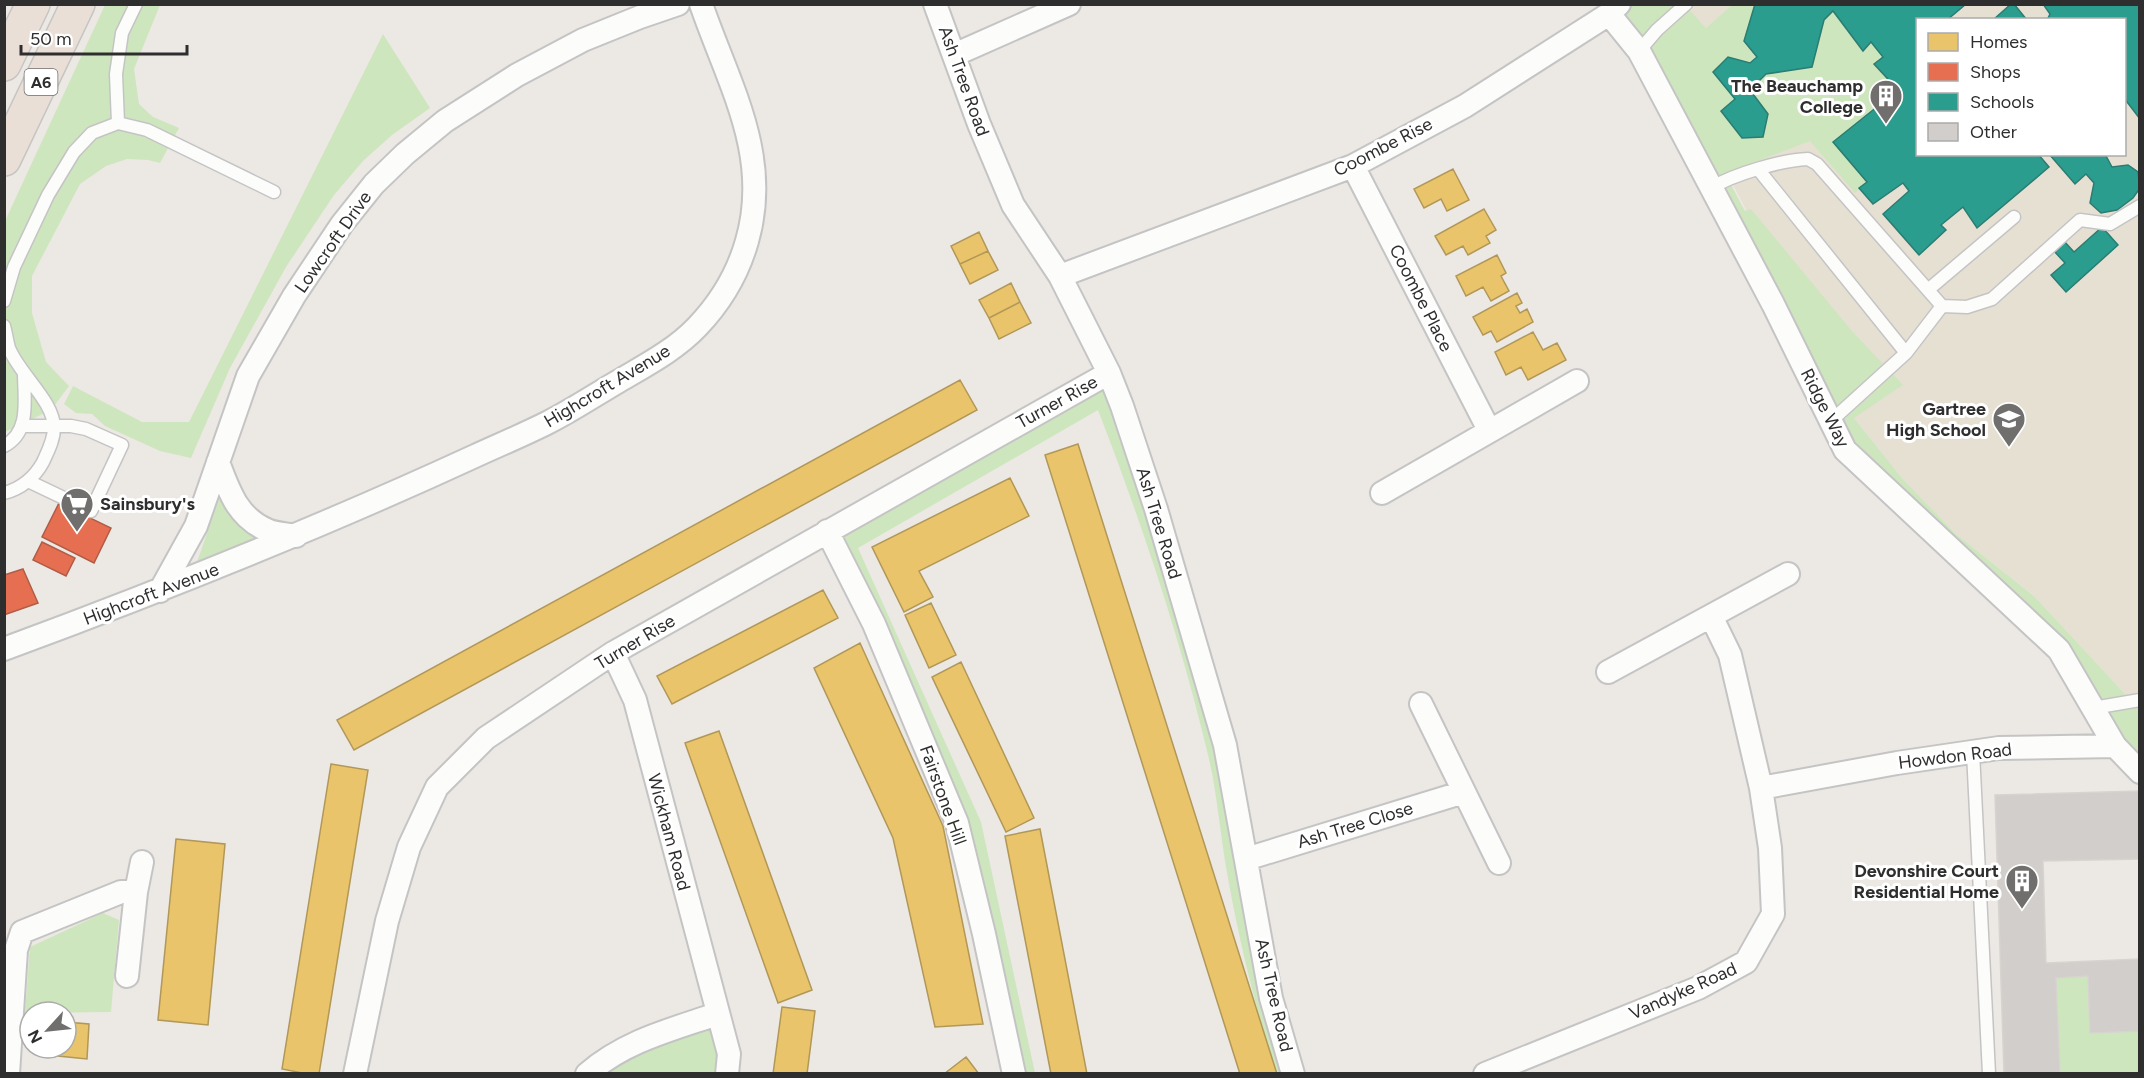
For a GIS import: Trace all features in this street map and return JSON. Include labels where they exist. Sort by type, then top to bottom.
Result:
[{"type":"highway","name":"A6","points":[[4,64],[33,4]]},
{"type":"highway","name":"A6","points":[[4,159],[78,4]]},
{"type":"street","name":"Lowcroft Drive","points":[[160,591],[196,526],[248,376],[294,296],[342,224],[374,184],[405,154],[445,121],[517,75],[583,40],[678,4]]},
{"type":"street","name":"Highcroft Avenue","points":[[4,649],[160,591],[296,536],[548,423],[667,352],[697,328],[718,301],[737,268],[747,240],[754,206],[755,176],[751,144],[744,117],[701,4]]},
{"type":"street","name":"Ash Tree Road","points":[[935,4],[979,124],[1013,205],[1060,276],[1109,373],[1122,406],[1156,509],[1225,745],[1271,998],[1293,1074]]},
{"type":"street","points":[[954,55],[1069,4]]},
{"type":"street","name":"Ridge Way","points":[[1614,9],[1639,51],[1773,304],[1845,450],[2059,650],[2115,746]]},
{"type":"street","name":"Coombe Rise","points":[[1060,276],[1353,166],[1465,106],[1614,9]]},
{"type":"street","name":"Coombe Place","points":[[1353,166],[1489,430]]},
{"type":"street","name":"Turner Rise","points":[[355,1074],[387,921],[409,847],[437,787],[486,738],[613,653],[1109,373]]},
{"type":"street","points":[[1382,493],[1577,381]]},
{"type":"street","points":[[218,462],[232,500],[250,520],[268,531],[296,536]]},
{"type":"street","name":"Fairstone Hill","points":[[827,531],[874,624],[957,823],[1014,1074]]},
{"type":"street","points":[[1608,672],[1788,574]]},
{"type":"street","name":"Vandyke Road","points":[[1485,1074],[1698,988],[1746,962],[1773,914],[1770,848],[1761,788],[1730,655],[1711,616]]},
{"type":"street","name":"Wickham Road","points":[[613,653],[635,700],[729,1054],[727,1074]]},
{"type":"street","points":[[1421,704],[1499,863]]},
{"type":"street","points":[[2115,746],[2139,772]]},
{"type":"street","name":"Howdon Road","points":[[1761,788],[1897,763],[1998,748],[2115,746]]},
{"type":"street","name":"Ash Tree Close","points":[[1246,859],[1464,792]]},
{"type":"street","points":[[127,976],[136,892],[142,862]]},
{"type":"street","points":[[8,1074],[16,950],[13,926],[121,892],[136,892]]},
{"type":"street","points":[[587,1074],[602,1061],[635,1042],[717,1014]]},
{"type":"lane","points":[[118,123],[116,74],[122,33],[136,4]]},
{"type":"lane","points":[[1639,51],[1657,30],[1686,4]]},
{"type":"lane","points":[[4,300],[14,267],[48,195],[74,152],[92,133],[118,123],[147,130],[274,192]]},
{"type":"lane","points":[[1711,188],[1724,180],[1758,169],[1808,159],[1817,164],[1942,306]]},
{"type":"lane","points":[[1758,169],[1906,352]]},
{"type":"lane","points":[[1942,306],[1967,307],[1992,299],[2080,220],[2110,224],[2139,206]]},
{"type":"lane","points":[[1929,289],[2014,217]]},
{"type":"lane","points":[[1830,421],[1906,352],[1942,306]]},
{"type":"lane","points":[[4,326],[10,349],[49,408],[54,425],[49,451],[39,469],[28,482],[12,491],[4,492]]},
{"type":"lane","points":[[4,446],[12,442],[23,426],[24,373]]},
{"type":"lane","points":[[23,426],[54,425],[86,429],[122,445],[91,511],[28,482]]},
{"type":"lane","points":[[2093,708],[2139,700]]},
{"type":"lane","points":[[1973,752],[1989,1074]]},
{"type":"shaded area","points":[[1660,4],[2139,5],[2139,709],[2032,594],[1956,534],[1902,478],[1854,418],[1646,17]]},
{"type":"green space","points":[[105,5],[160,5],[134,69],[139,104],[153,117],[179,128],[160,163],[127,159],[106,166],[80,184],[32,276],[32,313],[46,362],[69,386],[51,410],[5,432],[5,221]]},
{"type":"green space","points":[[1619,5],[1685,5],[1706,28],[1732,5],[1755,5],[1744,41],[1757,57],[1750,63],[1728,57],[1735,99],[1721,111],[1742,138],[1763,137],[1768,114],[1750,90],[1766,74],[1812,67],[1824,20],[1833,11],[1863,50],[1871,42],[1883,57],[1874,64],[1898,90],[1833,142],[1867,182],[1855,193],[1810,141],[1731,171],[1715,185],[1728,179],[1745,211],[1751,209],[1852,331],[1903,385],[1854,418],[1902,478],[1956,534],[2034,596],[2139,709],[2139,772],[2059,650],[1845,450],[1639,51]]},
{"type":"green space","points":[[383,34],[430,108],[392,135],[363,161],[334,195],[286,267],[230,368],[191,458],[160,451],[105,426],[92,414],[76,413],[64,404],[73,386],[142,422],[189,422]]},
{"type":"green space","points":[[1109,373],[1225,745],[1293,1073],[1276,1073],[1268,1048],[1236,919],[1212,772],[1198,715],[1160,583],[1098,410],[858,548],[981,822],[1035,1073],[1014,1073],[957,823],[827,531]]},
{"type":"green space","points":[[219,499],[239,522],[263,539],[200,566],[197,562]]},
{"type":"green space","points":[[103,913],[119,920],[111,1012],[78,1012],[78,1000],[26,1000],[30,947]]},
{"type":"green space","points":[[2088,976],[2090,1033],[2139,1031],[2139,1073],[2060,1073],[2056,978]]},
{"type":"green space","points":[[717,1014],[727,1073],[587,1074]]},
{"type":"building: Homes","points":[[1453,169],[1469,200],[1447,211],[1441,199],[1424,208],[1414,189]]},
{"type":"building: Homes","points":[[1484,209],[1496,230],[1486,236],[1490,243],[1468,255],[1463,246],[1446,255],[1435,236]]},
{"type":"building: Homes","points":[[979,232],[988,251],[960,264],[951,246]]},
{"type":"building: Homes","points":[[988,251],[998,270],[970,284],[960,264]]},
{"type":"building: Homes","points":[[1497,255],[1506,273],[1501,276],[1509,291],[1491,301],[1483,287],[1466,296],[1456,276]]},
{"type":"building: Homes","points":[[1011,283],[1020,302],[989,318],[979,300]]},
{"type":"building: Homes","points":[[1517,293],[1522,303],[1516,306],[1520,313],[1527,309],[1533,322],[1497,342],[1491,331],[1483,335],[1473,317]]},
{"type":"building: Homes","points":[[1020,302],[1031,323],[999,339],[989,318]]},
{"type":"building: Homes","points":[[1533,332],[1543,350],[1557,343],[1566,360],[1528,380],[1521,367],[1506,375],[1495,352]]},
{"type":"building: Homes","points":[[960,380],[977,410],[354,750],[337,720]]},
{"type":"building: Homes","points":[[1078,444],[1277,1074],[1240,1074],[1045,455]]},
{"type":"building: Homes","points":[[1010,478],[1029,516],[919,571],[933,597],[904,612],[872,547]]},
{"type":"building: Homes","points":[[823,590],[838,618],[672,704],[657,676]]},
{"type":"building: Homes","points":[[931,603],[956,655],[929,668],[905,615]]},
{"type":"building: Homes","points":[[860,643],[943,826],[983,1024],[935,1027],[893,838],[814,668]]},
{"type":"building: Homes","points":[[961,662],[1034,818],[1006,832],[932,677]]},
{"type":"building: Homes","points":[[719,731],[812,990],[778,1003],[685,743]]},
{"type":"building: Homes","points":[[331,764],[368,770],[319,1074],[307,1074],[282,1069]]},
{"type":"building: Homes","points":[[1040,829],[1087,1074],[1051,1074],[1005,836]]},
{"type":"building: Homes","points":[[176,839],[225,844],[208,1025],[158,1020]]},
{"type":"building: Homes","points":[[782,1007],[815,1011],[807,1074],[773,1074]]},
{"type":"building: Homes","points":[[78,1023],[89,1024],[87,1059],[78,1058]]},
{"type":"building: Homes","points":[[966,1057],[979,1074],[944,1074]]},
{"type":"building: Shops","name":"Sainsbury's","points":[[59,503],[111,528],[94,563],[42,537]]},
{"type":"building: Shops","points":[[42,542],[75,558],[66,576],[33,560]]},
{"type":"building: Shops","points":[[23,569],[38,603],[4,615],[4,575]]},
{"type":"building: Schools","name":"The Beauchamp College","points":[[1755,4],[1966,4],[1949,18],[1916,18],[1916,156],[2040,156],[2049,167],[1977,228],[1963,207],[1941,225],[1946,230],[1919,255],[1883,214],[1909,191],[1903,183],[1873,204],[1859,188],[1867,182],[1833,142],[1898,90],[1874,64],[1883,57],[1871,42],[1863,51],[1833,11],[1824,20],[1812,67],[1766,74],[1750,90],[1768,114],[1763,137],[1742,138],[1721,111],[1735,99],[1713,72],[1728,57],[1750,63],[1757,57],[1744,41]]},
{"type":"building: Schools","points":[[2014,4],[2025,18],[1995,18]]},
{"type":"building: Schools","points":[[2043,4],[2140,4],[2140,119],[2126,101],[2126,18],[2048,18],[2050,14]]},
{"type":"building: Schools","points":[[2051,156],[2106,156],[2112,167],[2128,165],[2138,172],[2140,188],[2133,198],[2117,210],[2101,213],[2090,203],[2094,183],[2086,174],[2075,184]]},
{"type":"building: Schools","points":[[2102,227],[2118,245],[2066,292],[2051,275],[2065,263],[2054,251],[2064,241],[2074,252]]},
{"type":"building: Other","name":"Devonshire Court Residential Home","points":[[2140,791],[2140,859],[2043,861],[2046,963],[2140,959],[2140,1031],[2090,1033],[2088,976],[2056,978],[2060,1074],[2004,1074],[1995,795]]},
{"type":"place","name":"The Beauchamp College","points":[[1886,125]]},
{"type":"place","name":"Gartree High School","points":[[2009,448]]},
{"type":"place","name":"Sainsbury's","points":[[77,533]]},
{"type":"place","name":"Devonshire Court Residential Home","points":[[2022,910]]}]
